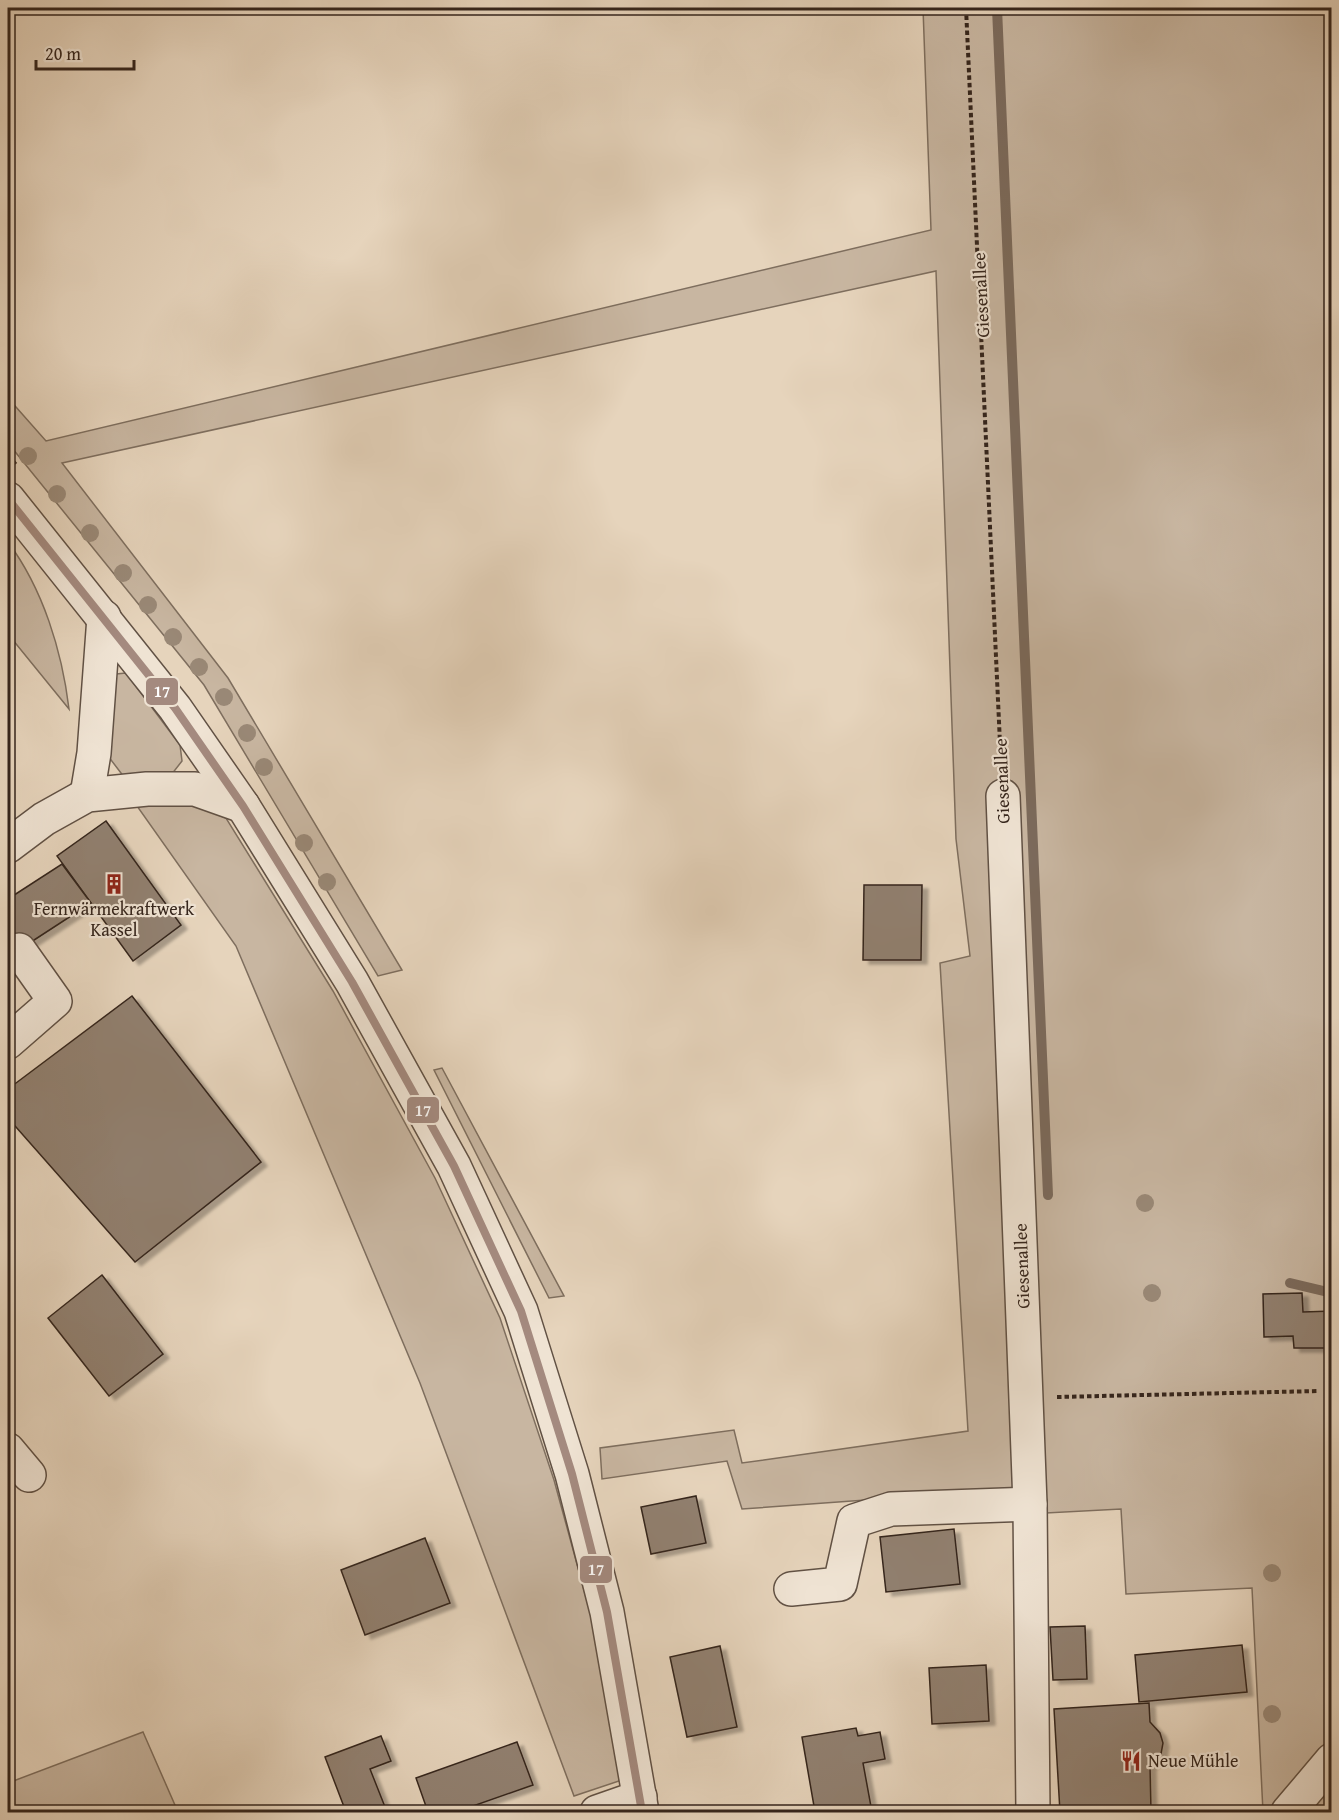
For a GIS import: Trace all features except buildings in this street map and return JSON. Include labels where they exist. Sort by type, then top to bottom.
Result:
[{"type":"street","points":[[8,499],[175,708],[243,806],[352,982],[408,1079],[454,1166],[521,1311],[572,1474],[607,1611],[641,1805],[597,1812]]},
{"type":"street","points":[[87,795],[94,753],[104,617]]},
{"type":"street","points":[[8,846],[44,819],[87,795],[147,789],[195,789],[243,806]]},
{"type":"street","name":"Giesenallee","points":[[1003,796],[1030,1504],[1034,1812]]},
{"type":"street","points":[[8,1042],[54,1001],[19,950]]},
{"type":"street","points":[[8,1450],[29,1475]]},
{"type":"street","points":[[791,1588],[840,1584],[854,1521],[891,1509],[1030,1504]]},
{"type":"street","points":[[1287,1812],[1332,1760]]},
{"type":"path","name":"Giesenallee","points":[[966,8],[1003,796]]},
{"type":"path","points":[[1329,8],[1332,27]]},
{"type":"path","points":[[1026,1394],[1059,1397],[1318,1391]]},
{"type":"shaded area","points":[[923,8],[1331,8],[1331,1812],[1263,1812],[1252,1588],[1126,1594],[1121,1509],[1046,1513],[1046,1487],[742,1509],[727,1461],[602,1479],[600,1448],[734,1430],[742,1463],[968,1431],[940,963],[970,956],[956,839],[936,271],[62,463],[228,678],[402,970],[378,976],[204,685],[8,443],[8,398],[46,441],[931,230]]},
{"type":"shaded area","points":[[8,542],[31,580],[49,621],[66,687],[69,709],[8,634]]},
{"type":"shaded area","points":[[126,673],[180,745],[182,761],[168,779],[124,777],[105,752],[116,674]]},
{"type":"shaded area","points":[[195,805],[226,818],[333,991],[435,1178],[500,1318],[554,1480],[592,1619],[619,1769],[619,1781],[574,1796],[420,1383],[236,946],[137,806]]},
{"type":"shaded area","points":[[442,1068],[564,1296],[549,1298],[434,1070]]},
{"type":"shaded area","points":[[143,1732],[178,1812],[8,1812],[8,1783]]},
{"type":"waterway","points":[[997,8],[1048,1195]]},
{"type":"waterway","points":[[1290,1283],[1332,1293]]},
{"type":"transit line","name":"17","points":[[8,499],[175,708],[243,806],[352,982],[454,1166],[521,1311],[572,1474],[607,1612],[642,1812]]},
{"type":"place","name":"Fernwärmekraftwerk Kassel","points":[[114,884]]},
{"type":"place","name":"Neue Mühle","points":[[1131,1761]]}]
